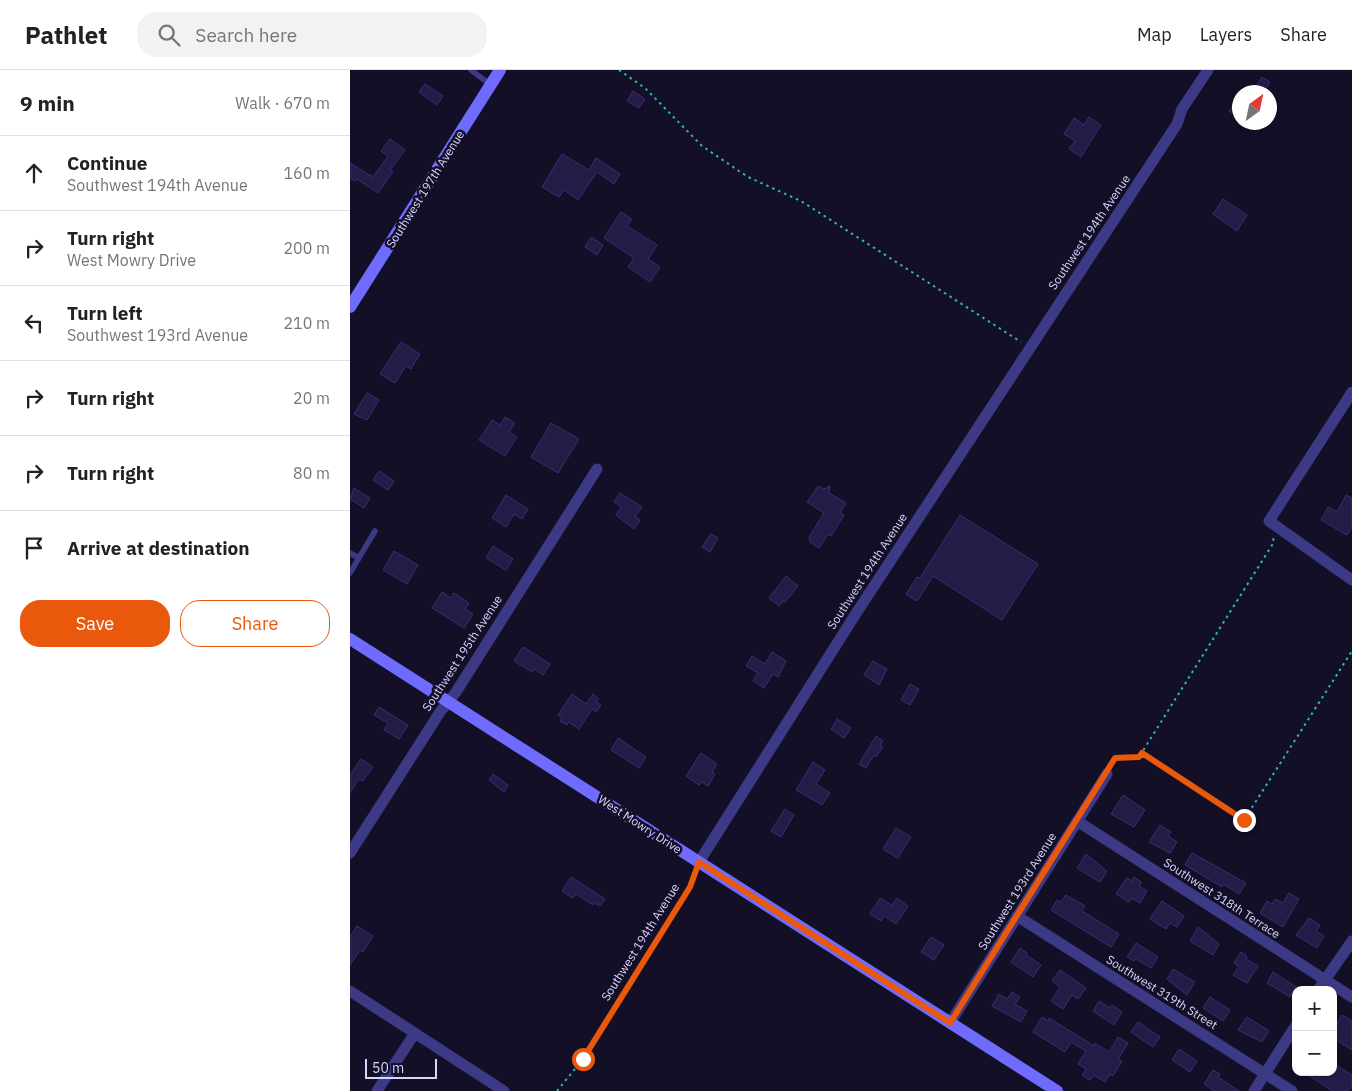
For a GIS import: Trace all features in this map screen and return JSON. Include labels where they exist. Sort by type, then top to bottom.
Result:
[{"type":"street","name":"Southwest 197th Avenue","points":[[350,307],[354,292],[500,70]]},
{"type":"street","name":"Southwest 194th Avenue","points":[[699,862],[855,615],[1177,124],[1182,109],[1208,70]]},
{"type":"street","points":[[1352,392],[1268,522],[1352,580]]},
{"type":"street","name":"Southwest 195th Avenue","points":[[350,853],[597,469]]},
{"type":"street","name":"West Mowry Drive","points":[[350,639],[1057,1091]]},
{"type":"street","name":"Southwest 193rd Avenue","points":[[950,1023],[1107,774]]},
{"type":"street","name":"Southwest 318th Terrace","points":[[1076,821],[1322,985],[1352,997]]},
{"type":"street","name":"Southwest 319th Street","points":[[1017,916],[1292,1091]]},
{"type":"street","points":[[1322,985],[1352,941]]},
{"type":"street","points":[[350,991],[504,1091]]},
{"type":"street","points":[[1254,1091],[1292,1031]]},
{"type":"street","points":[[378,1091],[415,1033]]},
{"type":"lane","points":[[471,70],[491,85]]},
{"type":"lane","points":[[350,573],[375,531]]},
{"type":"lane","points":[[350,553],[359,558]]},
{"type":"path","points":[[619,70],[646,88],[702,146],[748,177],[801,201],[1029,347]]},
{"type":"path","points":[[1107,774],[1115,758],[1139,757],[1142,753],[1274,542],[1268,522]]},
{"type":"path","points":[[1142,753],[1244,820],[1352,651]]},
{"type":"path","name":"Southwest 194th Avenue","points":[[557,1091],[583,1059],[685,895],[699,862]]},
{"type":"building","points":[[1262,77],[1270,82],[1268,85],[1257,85]]},
{"type":"building","points":[[425,84],[443,96],[437,105],[419,92]]},
{"type":"building","points":[[633,91],[645,99],[639,108],[627,101]]},
{"type":"building","points":[[1089,117],[1101,125],[1081,157],[1069,149],[1075,141],[1064,134],[1074,118],[1084,125]]},
{"type":"building","points":[[390,139],[405,150],[390,170],[393,171],[378,193],[357,179],[355,181],[350,178],[350,163],[373,177],[388,156],[381,151]]},
{"type":"building","points":[[562,154],[589,170],[596,158],[620,174],[614,184],[597,172],[578,200],[564,190],[559,197],[542,187]]},
{"type":"building","points":[[1223,199],[1247,215],[1237,231],[1213,214]]},
{"type":"building","points":[[621,212],[632,219],[627,226],[657,245],[648,259],[660,267],[650,282],[628,267],[634,258],[604,238]]},
{"type":"building","points":[[591,237],[603,245],[597,255],[585,247]]},
{"type":"building","points":[[401,342],[420,354],[411,369],[406,366],[395,383],[380,374]]},
{"type":"building","points":[[367,393],[379,400],[367,420],[354,414]]},
{"type":"building","points":[[505,417],[515,423],[509,432],[517,437],[505,456],[479,440],[492,420],[500,425]]},
{"type":"building","points":[[551,423],[579,439],[558,473],[531,457]]},
{"type":"building","points":[[379,471],[394,481],[388,490],[373,480]]},
{"type":"building","points":[[818,486],[824,489],[830,486],[829,493],[846,503],[840,513],[844,515],[831,536],[828,534],[819,548],[810,542],[809,537],[824,513],[807,502]]},
{"type":"building","points":[[354,488],[370,498],[364,508],[350,499]]},
{"type":"building","points":[[620,493],[642,507],[635,517],[640,520],[634,529],[616,515],[621,507],[614,502]]},
{"type":"building","points":[[506,495],[528,509],[522,519],[514,514],[506,527],[492,518]]},
{"type":"building","points":[[1346,495],[1352,498],[1352,527],[1347,535],[1321,520],[1328,507],[1337,512]]},
{"type":"building","points":[[960,515],[1038,564],[1002,620],[933,576],[917,601],[906,594],[917,577],[920,578]]},
{"type":"building","points":[[711,534],[718,538],[710,552],[702,547]]},
{"type":"building","points":[[493,546],[513,559],[506,570],[486,558]]},
{"type":"building","points":[[394,551],[418,565],[407,584],[383,570]]},
{"type":"building","points":[[786,576],[798,586],[785,602],[783,601],[779,606],[769,598]]},
{"type":"building","points":[[442,592],[451,598],[454,593],[469,603],[465,609],[473,614],[464,628],[432,608]]},
{"type":"building","points":[[523,647],[550,664],[543,675],[534,669],[532,672],[514,661]]},
{"type":"building","points":[[772,652],[786,661],[778,677],[773,674],[764,688],[753,681],[758,673],[746,666],[752,656],[765,664]]},
{"type":"building","points":[[873,661],[887,669],[879,685],[864,675]]},
{"type":"building","points":[[910,684],[919,689],[910,705],[901,700]]},
{"type":"building","points":[[572,694],[586,704],[593,694],[599,699],[596,702],[601,705],[596,712],[592,709],[579,729],[569,722],[567,725],[560,721],[562,718],[558,715]]},
{"type":"building","points":[[379,707],[408,725],[399,739],[384,730],[388,723],[374,715]]},
{"type":"building","points":[[837,719],[851,728],[844,738],[831,729]]},
{"type":"building","points":[[876,736],[883,741],[880,746],[883,747],[876,757],[874,755],[866,768],[859,764]]},
{"type":"building","points":[[618,738],[646,757],[639,768],[611,750]]},
{"type":"building","points":[[701,753],[717,764],[712,772],[715,774],[708,786],[702,782],[699,785],[686,776]]},
{"type":"building","points":[[361,759],[373,767],[363,781],[359,779],[350,793],[350,775]]},
{"type":"building","points":[[813,762],[825,770],[816,784],[830,793],[822,805],[796,790]]},
{"type":"building","points":[[493,774],[508,785],[504,792],[489,780]]},
{"type":"building","points":[[1123,795],[1145,810],[1134,827],[1111,814]]},
{"type":"building","points":[[785,809],[794,815],[781,837],[771,831]]},
{"type":"building","points":[[1160,825],[1171,832],[1168,836],[1177,842],[1170,853],[1149,842]]},
{"type":"building","points":[[896,828],[911,837],[898,858],[883,849]]},
{"type":"building","points":[[1192,853],[1246,883],[1239,894],[1223,884],[1222,887],[1185,865]]},
{"type":"building","points":[[1086,854],[1107,871],[1100,882],[1077,868]]},
{"type":"building","points":[[571,877],[605,899],[600,906],[594,903],[593,905],[576,894],[573,898],[562,891]]},
{"type":"building","points":[[1134,877],[1141,882],[1139,886],[1147,891],[1140,903],[1132,898],[1129,902],[1116,894],[1127,878],[1132,881]]},
{"type":"building","points":[[1289,893],[1299,899],[1283,927],[1260,913],[1267,901],[1272,904],[1275,899],[1283,903]]},
{"type":"building","points":[[1066,895],[1085,906],[1082,911],[1119,934],[1111,947],[1051,910],[1057,900],[1061,902]]},
{"type":"building","points":[[880,898],[892,905],[897,898],[908,906],[896,924],[884,916],[881,921],[870,914]]},
{"type":"building","points":[[1162,901],[1184,916],[1177,927],[1170,923],[1166,929],[1150,919]]},
{"type":"building","points":[[1309,918],[1320,925],[1316,931],[1324,936],[1317,948],[1296,935]]},
{"type":"building","points":[[357,926],[373,936],[363,952],[360,950],[350,965],[350,937]]},
{"type":"building","points":[[1198,927],[1219,944],[1213,955],[1190,941]]},
{"type":"building","points":[[931,937],[944,945],[934,960],[921,952]]},
{"type":"building","points":[[1136,943],[1158,957],[1151,968],[1136,959],[1134,961],[1127,957]]},
{"type":"building","points":[[1020,948],[1027,953],[1026,955],[1041,965],[1033,977],[1011,962]]},
{"type":"building","points":[[1241,952],[1247,956],[1246,959],[1258,966],[1247,983],[1233,975],[1239,966],[1234,963]]},
{"type":"building","points":[[1173,969],[1195,982],[1187,995],[1167,979]]},
{"type":"building","points":[[1060,970],[1086,988],[1078,999],[1072,995],[1063,1009],[1051,1001],[1060,987],[1052,981]]},
{"type":"building","points":[[1273,972],[1294,986],[1292,986],[1290,997],[1267,983]]},
{"type":"building","points":[[1012,992],[1020,997],[1015,1004],[1027,1011],[1021,1022],[992,1006],[999,994],[1007,999]]},
{"type":"building","points":[[1210,997],[1230,1010],[1223,1021],[1203,1008]]},
{"type":"building","points":[[1099,1001],[1110,1008],[1112,1005],[1122,1012],[1114,1025],[1093,1011]]},
{"type":"building","points":[[1342,1015],[1352,1021],[1352,1050],[1337,1041],[1337,1023]]},
{"type":"building","points":[[1042,1017],[1048,1021],[1049,1018],[1094,1046],[1095,1043],[1109,1052],[1118,1037],[1128,1043],[1118,1059],[1122,1061],[1113,1076],[1110,1074],[1105,1082],[1094,1075],[1090,1080],[1082,1075],[1086,1069],[1078,1064],[1086,1051],[1071,1042],[1065,1052],[1033,1032]]},
{"type":"building","points":[[1247,1017],[1269,1031],[1262,1042],[1238,1030]]},
{"type":"building","points":[[1138,1022],[1160,1037],[1153,1047],[1131,1032]]},
{"type":"building","points":[[1179,1049],[1197,1061],[1190,1072],[1172,1060]]},
{"type":"building","points":[[1337,1066],[1352,1075],[1352,1086],[1348,1091],[1332,1091],[1310,1076],[1337,1076]]},
{"type":"building","points":[[1213,1070],[1220,1074],[1218,1077],[1239,1091],[1214,1091],[1204,1084]]},
{"type":"route","points":[[583,1059],[690,887],[699,862],[950,1023],[1107,774],[1115,758],[1139,757],[1142,753],[1244,820]]}]
